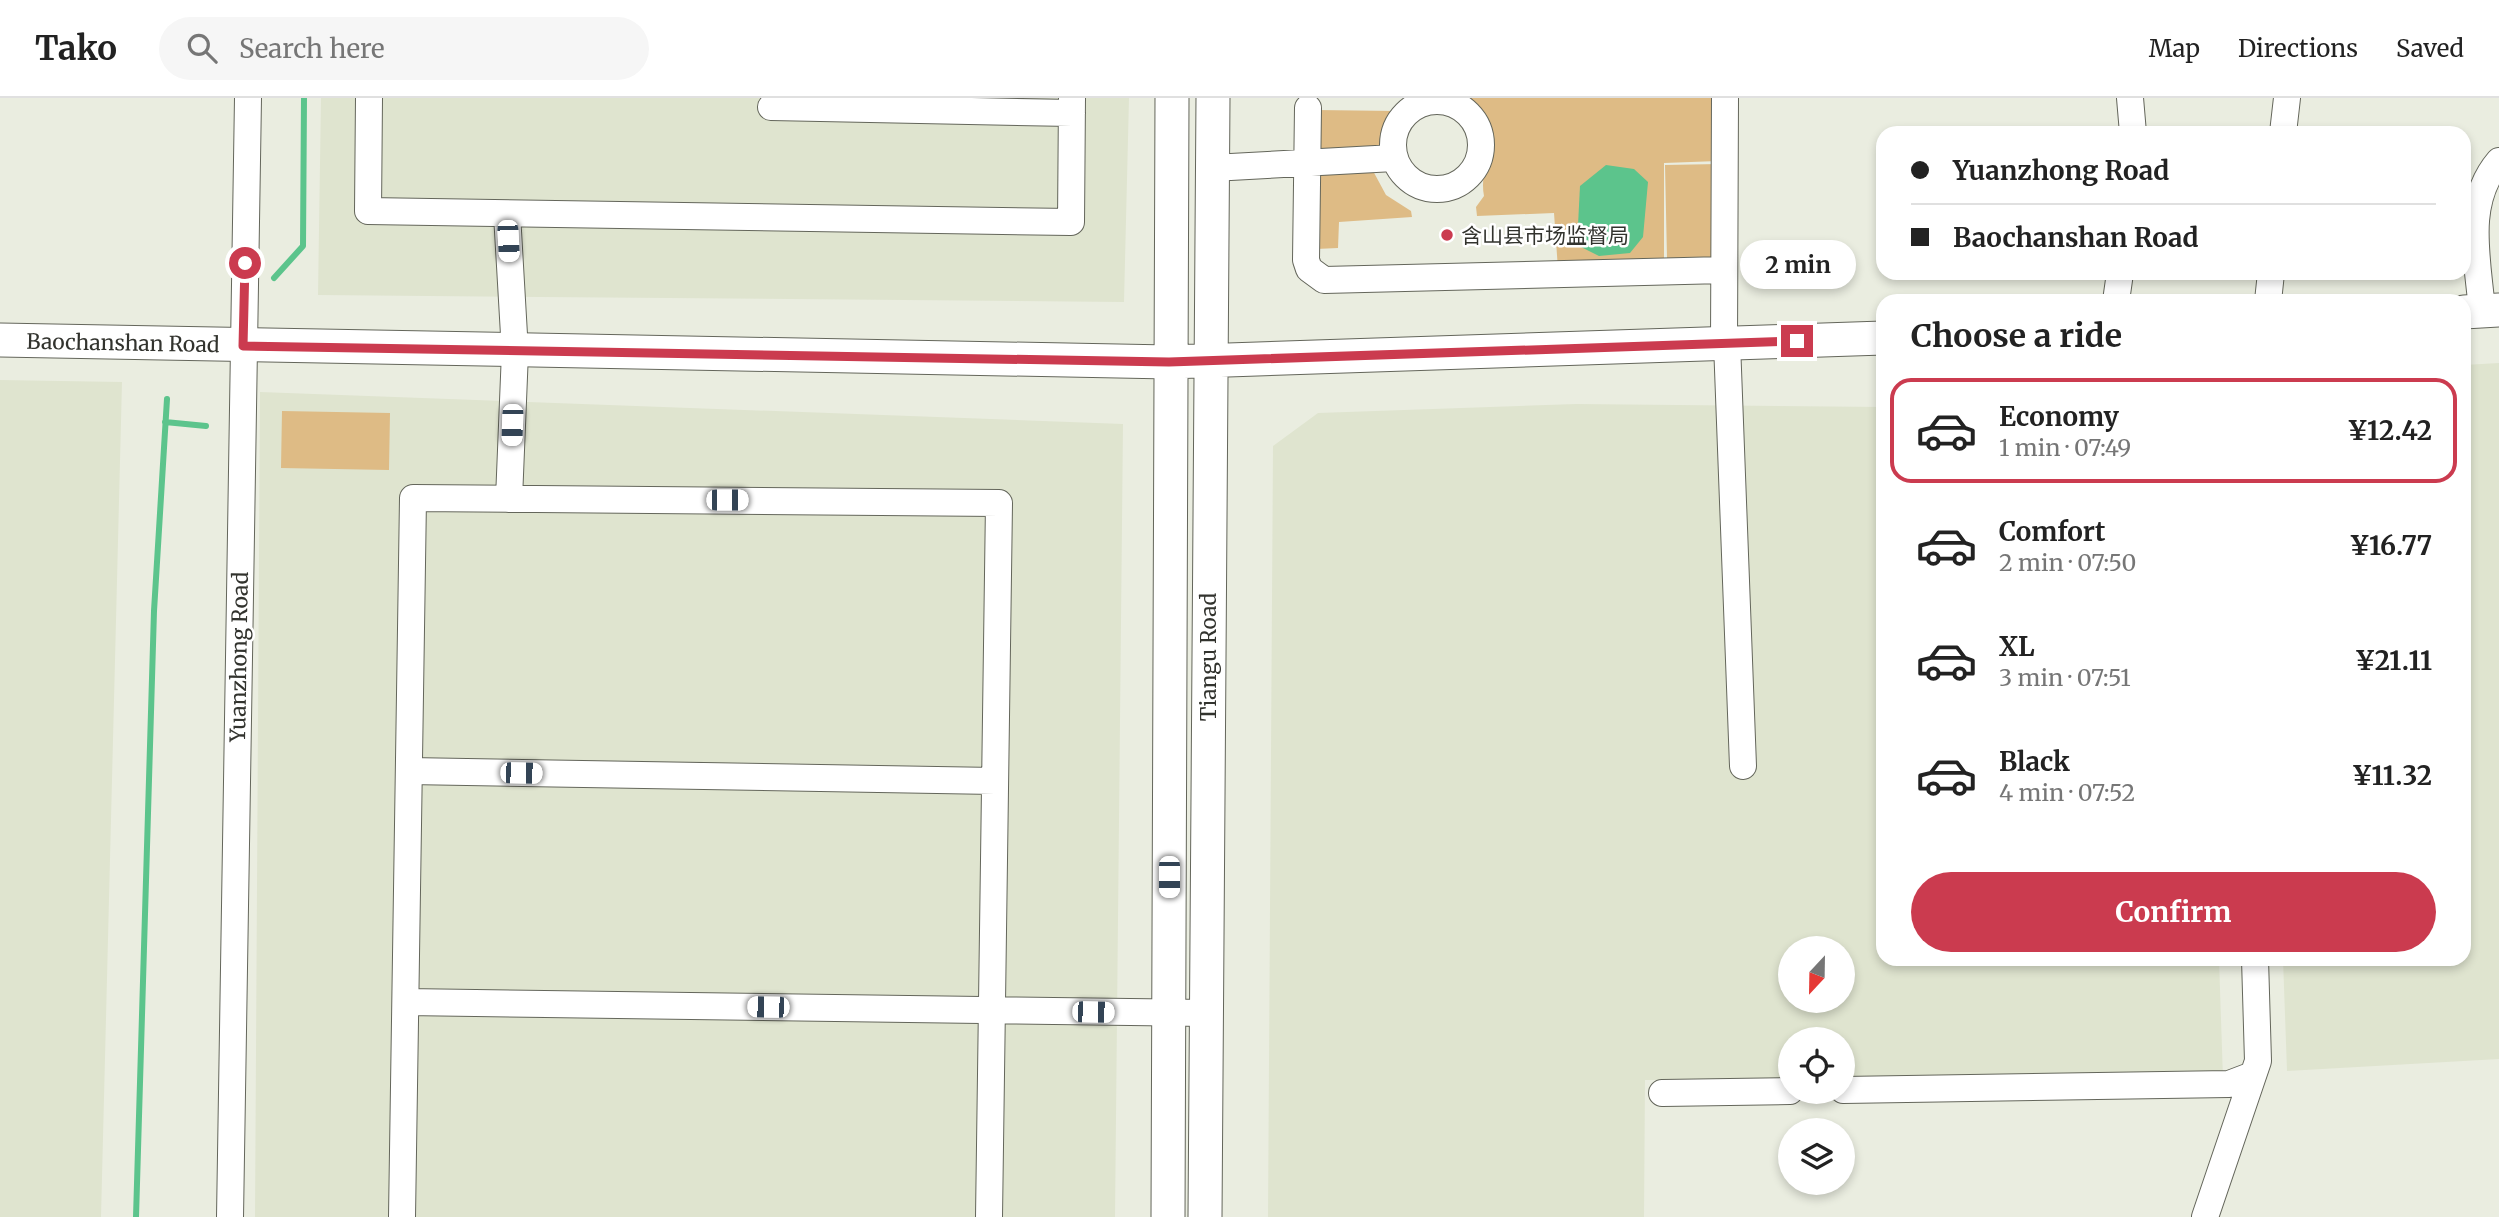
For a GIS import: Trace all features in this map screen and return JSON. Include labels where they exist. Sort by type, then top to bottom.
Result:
[{"type":"main road","name":"Tiangu Road","points":[[1168,1217],[1172,98]]},
{"type":"main road","name":"Tiangu Road","points":[[1205,1217],[1209,362],[1213,98]]},
{"type":"main road","name":"Baochanshan Road","points":[[0,340],[515,352],[1209,362],[1876,338]]},
{"type":"street","name":"Yuanzhong Road","points":[[230,1217],[248,98]]},
{"type":"street","points":[[369,98],[368,211],[1071,222],[1072,106],[771,107]]},
{"type":"street","points":[[1725,98],[1724,270],[1743,766]]},
{"type":"street","points":[[2130,98],[2132,126]]},
{"type":"street","points":[[2284,126],[2287,98]]},
{"type":"street","points":[[1429,100],[1443,102],[1468,114],[1480,140],[1475,167],[1454,185],[1426,188],[1407,176],[1394,158],[1393,144],[1399,123],[1415,107],[1429,100]]},
{"type":"street","points":[[1308,108],[1306,260],[1309,270],[1324,280],[1724,270]]},
{"type":"street","points":[[1212,168],[1394,158]]},
{"type":"street","points":[[2482,311],[2475,213],[2479,193],[2489,172],[2499,161]]},
{"type":"street","points":[[507,214],[515,352],[509,499]]},
{"type":"street","points":[[402,1217],[413,498],[999,503],[989,1217]]},
{"type":"street","points":[[409,771],[995,781]]},
{"type":"street","points":[[2205,1217],[2250,1089],[2250,1076],[2258,1061],[2255,966]]},
{"type":"street","points":[[405,1002],[1206,1013]]},
{"type":"street","points":[[1855,1090],[2229,1084],[2250,1076]]},
{"type":"street","points":[[1662,1094],[1778,1091]]},
{"type":"shaded area","points":[[321,98],[1129,98],[1124,302],[318,295]]},
{"type":"shaded area","points":[[1465,98],[1720,98],[1718,161],[1664,163],[1664,262],[1558,269],[1554,213],[1477,216],[1476,207],[1484,196],[1489,134],[1479,110]]},
{"type":"shaded area","points":[[1316,110],[1396,111],[1385,137],[1384,148],[1317,154]]},
{"type":"shaded area","points":[[1719,164],[1720,258],[1667,258],[1665,165]]},
{"type":"shaded area","points":[[1606,165],[1634,169],[1648,182],[1643,237],[1630,253],[1599,256],[1577,245],[1580,186]]},
{"type":"shaded area","points":[[1372,169],[1386,195],[1411,211],[1412,217],[1339,222],[1338,248],[1316,249],[1316,171]]},
{"type":"shaded area","points":[[2499,363],[2499,1059],[2287,1071],[2283,966],[2471,966],[2471,365]]},
{"type":"shaded area","points":[[0,380],[122,382],[101,1217],[0,1217]]},
{"type":"shaded area","points":[[260,392],[1123,424],[1115,1217],[255,1217]]},
{"type":"shaded area","points":[[1576,404],[1876,407],[1876,966],[2219,966],[2223,1079],[1855,1079],[1855,1027],[1778,1027],[1778,1079],[1645,1080],[1644,1217],[1268,1217],[1273,446],[1318,413]]},
{"type":"shaded area","points":[[282,411],[390,413],[389,470],[281,468]]},
{"type":"waterway","points":[[274,278],[303,246],[304,98]]},
{"type":"waterway","points":[[136,1217],[154,611],[167,399]]},
{"type":"waterway","points":[[165,422],[206,426]]},
{"type":"place","name":"含山县市场监督局","points":[[1447,235]]},
{"type":"route","points":[[245,263],[243,346],[1169,362],[1797,341]]}]
